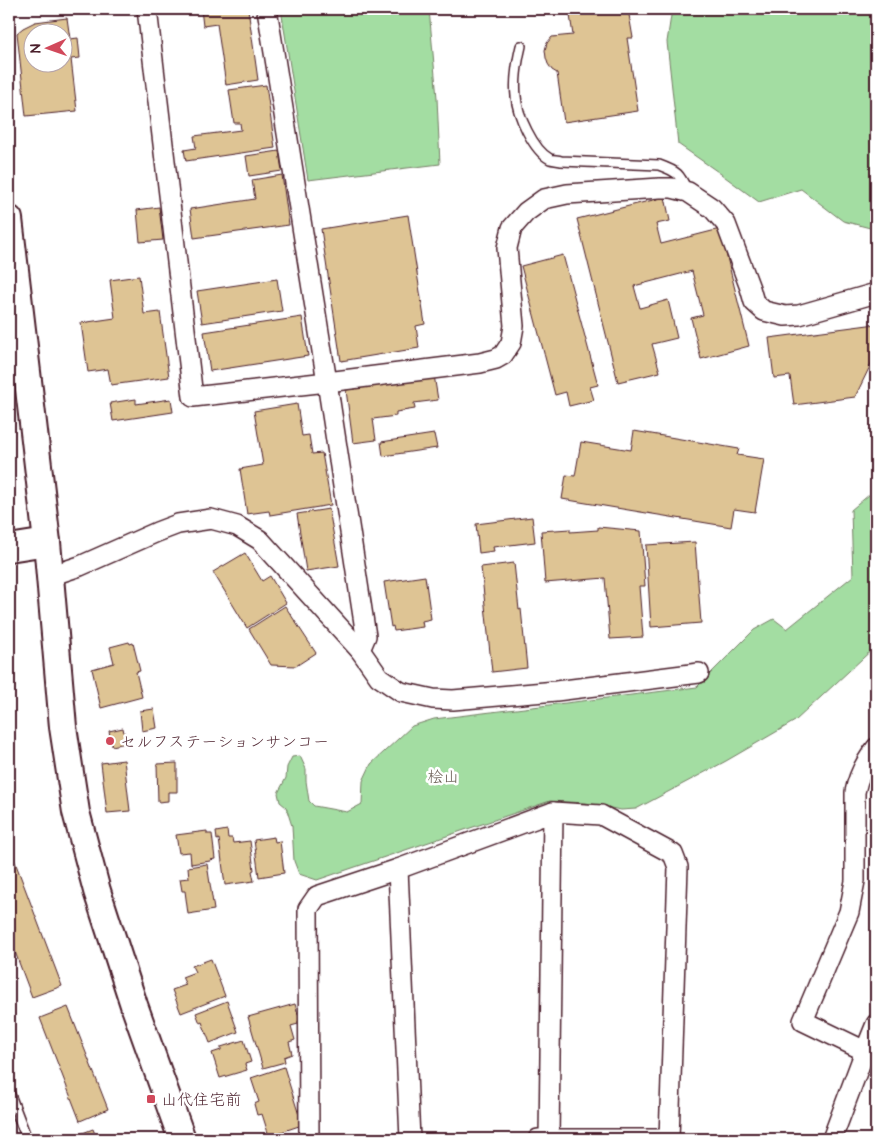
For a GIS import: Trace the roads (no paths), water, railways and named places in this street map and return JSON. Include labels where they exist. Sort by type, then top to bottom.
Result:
[{"type":"street","points":[[147,9],[193,397],[496,360],[504,355],[511,343],[514,326],[507,248],[512,228],[526,212],[544,199],[567,194],[660,188],[672,188],[688,192],[712,208],[726,224],[754,302],[764,311],[785,316],[799,315],[876,293]]},
{"type":"street","points":[[267,9],[366,636],[360,650]]},
{"type":"street","points":[[9,219],[47,542],[63,728],[76,812],[97,891],[134,1005],[182,1139]]},
{"type":"street","points":[[50,576],[80,566],[178,524],[211,519],[237,526],[260,540],[360,650],[379,677],[401,692],[433,699],[453,700],[556,691],[699,673]]},
{"type":"street","points":[[9,548],[47,542]]},
{"type":"street","points":[[865,1051],[803,1021],[849,912],[856,881],[856,783],[876,748]]},
{"type":"street","points":[[549,1139],[554,812]]},
{"type":"street","points":[[309,1139],[308,909],[317,896],[398,869],[554,812],[601,815],[673,854],[678,867],[669,1139],[536,1139]]},
{"type":"street","points":[[398,869],[410,1139]]},
{"type":"street","points":[[832,1139],[876,1024]]},
{"type":"lane","points":[[521,46],[515,81],[516,99],[520,114],[528,131],[543,154],[552,160],[561,161],[659,165],[672,170],[681,177],[688,192]]},
{"type":"lane","points":[[9,1092],[26,1139]]},
{"type":"place","name":"セルフステーションサンコー","points":[[110,741]]},
{"type":"place","name":"山代住宅前","points":[[151,1099]]},
{"type":"park label","name":"桧山","points":[[443,776]]}]
